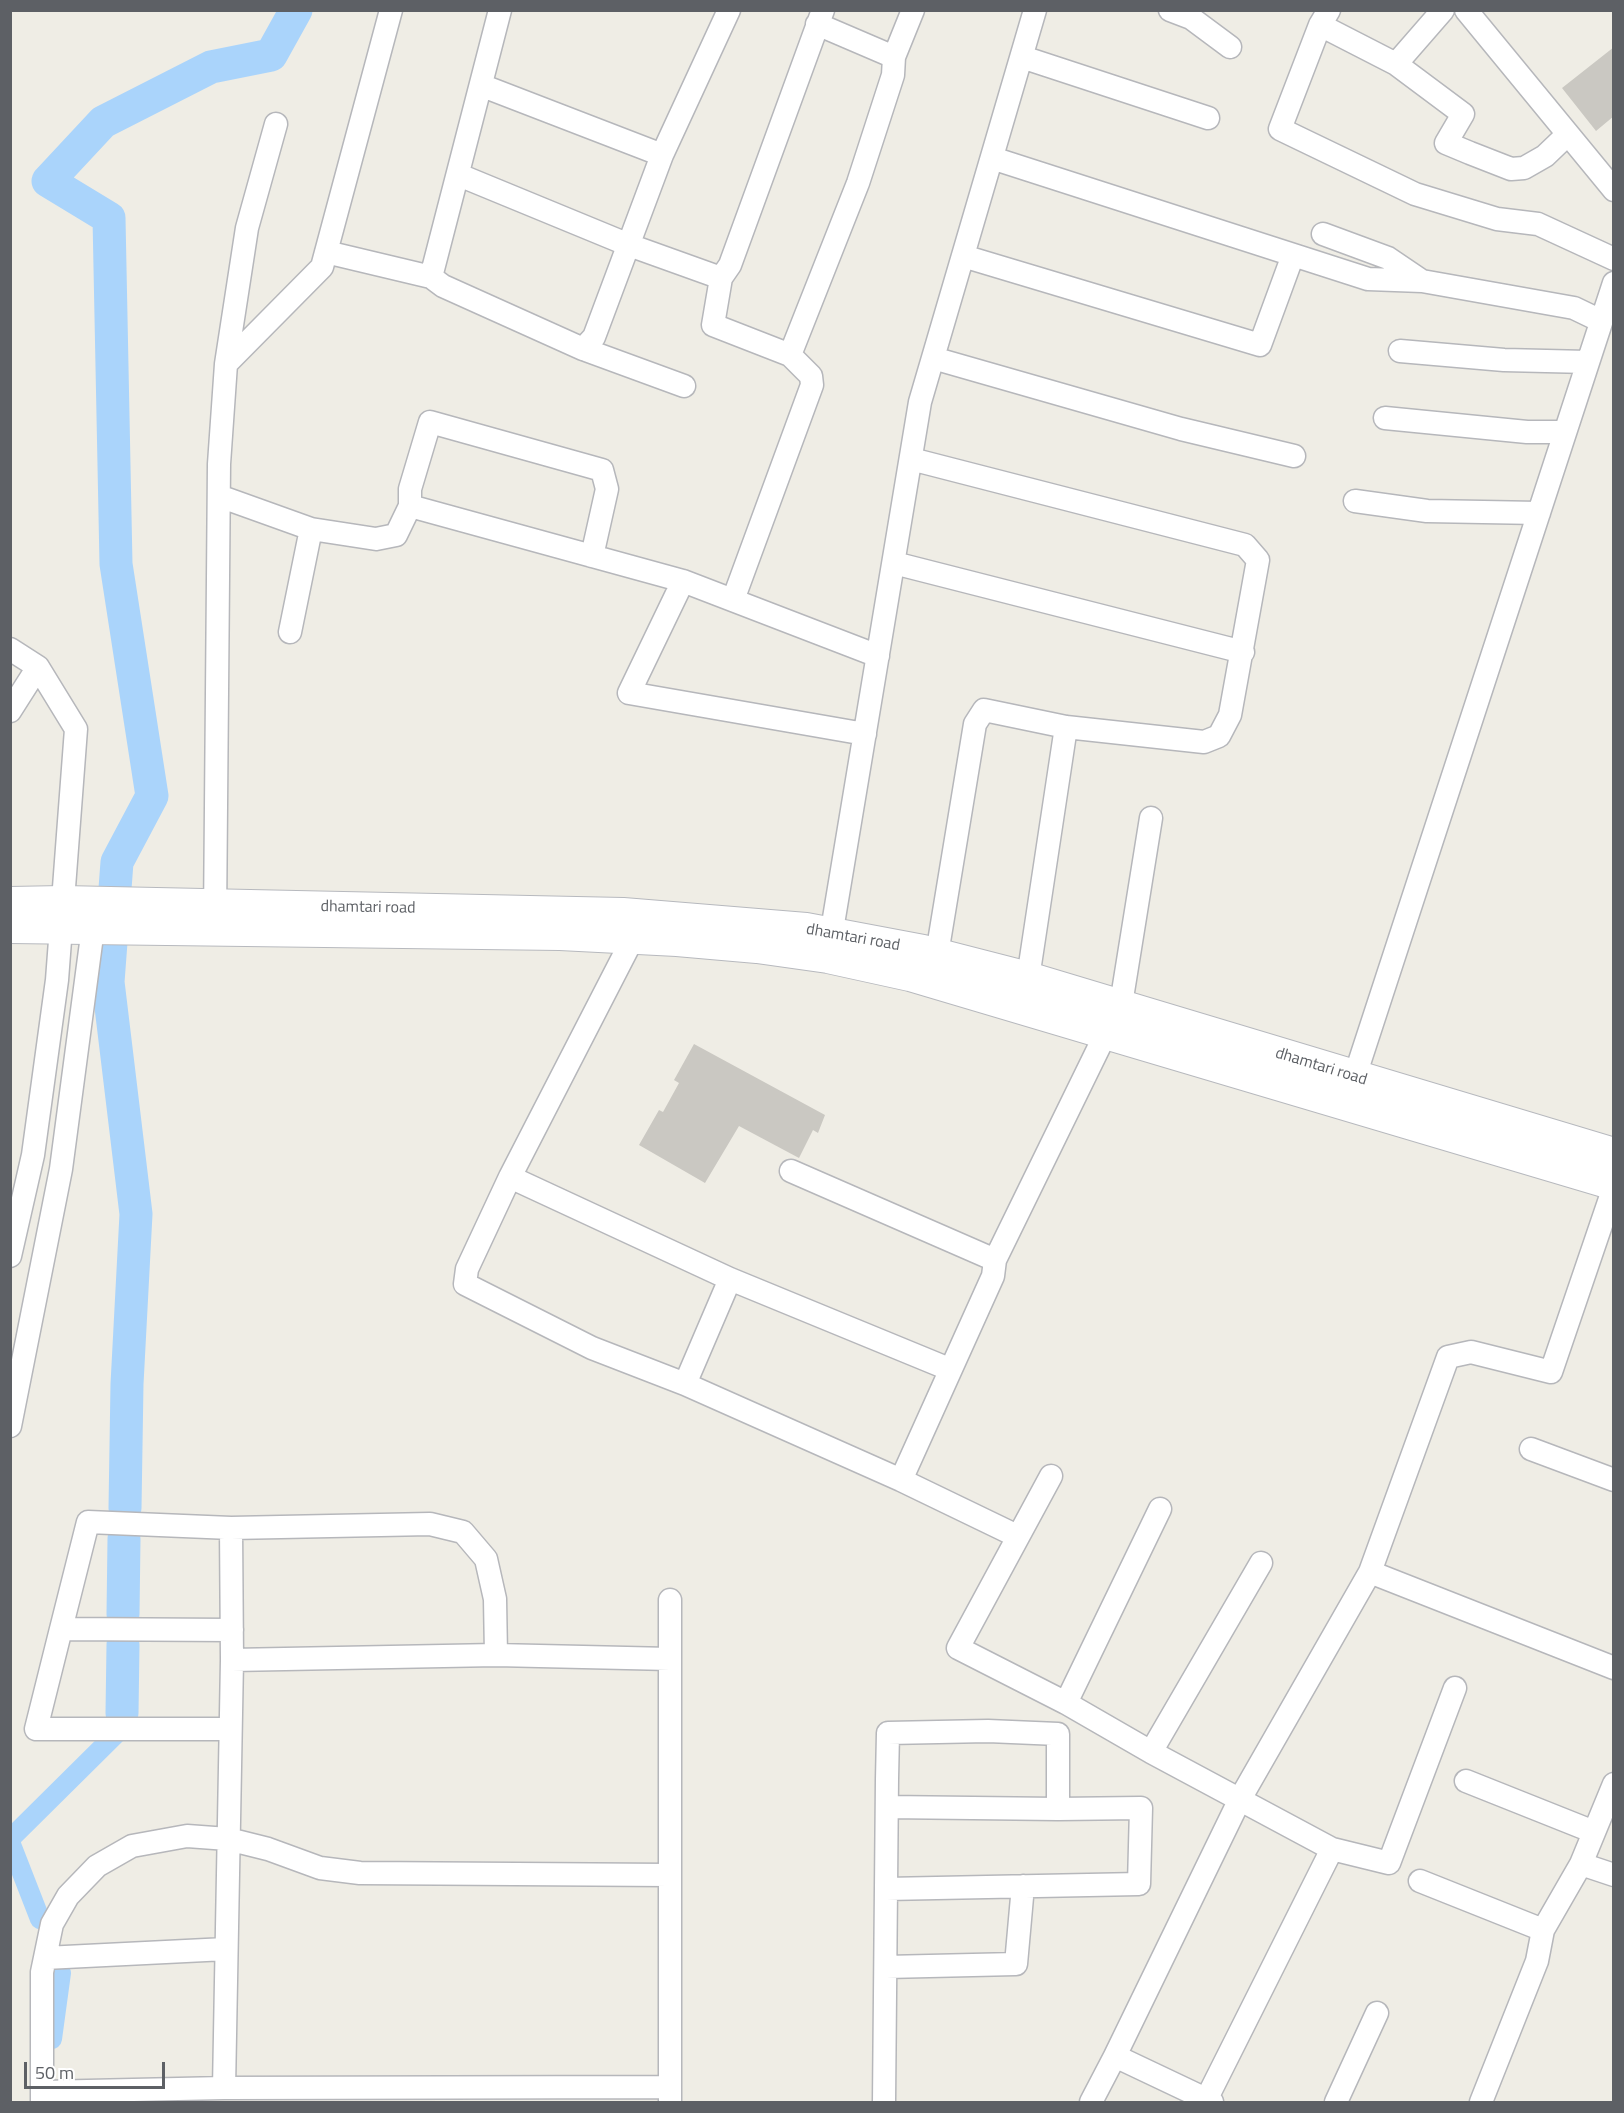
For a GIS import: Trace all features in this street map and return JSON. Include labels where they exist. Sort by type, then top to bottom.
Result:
[{"type":"main road","points":[[10,903],[62,916]]},
{"type":"main road","name":"dhamtari road","points":[[215,918],[623,914],[806,929],[830,946],[937,954],[1028,978],[1112,1019]]},
{"type":"main road","points":[[10,927],[62,916],[143,916],[560,934],[757,947],[830,946],[910,975],[1112,1019],[1350,1091],[1614,1186]]},
{"type":"main road","name":"dhamtari road","points":[[1350,1091],[1614,1154]]},
{"type":"street","points":[[226,364],[322,267],[391,10]]},
{"type":"street","points":[[431,277],[483,86],[500,10]]},
{"type":"street","points":[[583,349],[594,337],[662,155],[729,10]]},
{"type":"street","points":[[790,355],[858,183],[893,75],[894,57],[913,10]]},
{"type":"street","points":[[830,946],[920,402],[1035,10]]},
{"type":"street","points":[[1170,10],[1191,18],[1230,48]]},
{"type":"street","points":[[1396,64],[1443,10]]},
{"type":"street","points":[[1466,10],[1614,190]]},
{"type":"street","points":[[733,600],[812,385],[811,376],[790,355],[713,325],[721,278],[730,266],[820,17],[894,57]]},
{"type":"street","points":[[1568,134],[1545,156],[1524,168],[1511,169],[1446,143],[1463,114],[1396,64],[1324,18],[1280,129],[1414,194],[1497,219],[1538,224],[1614,259]]},
{"type":"street","points":[[1022,57],[1208,118]]},
{"type":"street","points":[[483,86],[662,155]]},
{"type":"street","points":[[215,918],[219,496],[226,364],[247,228],[276,124]]},
{"type":"street","points":[[992,158],[1368,279],[1422,280],[1607,315]]},
{"type":"street","points":[[459,175],[629,245],[721,278]]},
{"type":"street","points":[[1323,234],[1388,258],[1422,280]]},
{"type":"street","points":[[326,252],[431,277],[443,286],[583,349],[684,386]]},
{"type":"street","points":[[963,256],[1260,345],[1293,255]]},
{"type":"street","points":[[1350,1091],[1588,362],[1607,315],[1614,283]]},
{"type":"street","points":[[1400,351],[1504,360],[1588,362]]},
{"type":"street","points":[[933,358],[1181,429],[1294,456]]},
{"type":"street","points":[[1385,418],[1527,432],[1565,432]]},
{"type":"street","points":[[219,496],[311,529],[376,539],[396,536],[410,506],[410,489],[430,422],[602,470],[607,489],[592,556]]},
{"type":"street","points":[[911,459],[1245,545],[1258,560],[1230,716],[1219,736],[1204,742],[1066,727],[984,710],[975,724],[937,954]]},
{"type":"street","points":[[1355,501],[1426,511],[1539,513]]},
{"type":"street","points":[[410,506],[683,581],[878,656]]},
{"type":"street","points":[[290,632],[311,529]]},
{"type":"street","points":[[894,563],[1243,652]]},
{"type":"street","points":[[683,581],[629,693],[865,734]]},
{"type":"street","points":[[10,650],[38,667],[76,729],[57,980],[33,1155],[10,1256]]},
{"type":"street","points":[[10,711],[38,667]]},
{"type":"street","points":[[1028,978],[1066,727]]},
{"type":"street","points":[[901,1480],[949,1369],[993,1276],[995,1260],[1122,998],[1151,818]]},
{"type":"street","points":[[10,1426],[61,1169],[96,916]]},
{"type":"street","points":[[633,938],[510,1177],[467,1269],[465,1284],[592,1348],[685,1384],[901,1480],[1017,1536]]},
{"type":"street","points":[[791,1171],[995,1260]]},
{"type":"street","points":[[510,1177],[730,1279],[949,1369]]},
{"type":"street","points":[[1091,2103],[1240,1799],[1370,1572],[1448,1357],[1471,1352],[1551,1372],[1614,1186]]},
{"type":"street","points":[[685,1384],[730,1279]]},
{"type":"street","points":[[1532,1449],[1614,1480]]},
{"type":"street","points":[[1051,1476],[958,1648],[1066,1703],[1151,1752],[1332,1849],[1389,1863],[1455,1688]]},
{"type":"street","points":[[1066,1703],[1160,1509]]},
{"type":"street","points":[[230,1729],[36,1729],[88,1522],[231,1528],[430,1524],[463,1532],[486,1559],[495,1599],[496,1655]]},
{"type":"street","points":[[224,2088],[232,1660],[231,1528]]},
{"type":"street","points":[[1151,1752],[1261,1563]]},
{"type":"street","points":[[1370,1572],[1614,1668]]},
{"type":"street","points":[[670,1600],[670,1659],[670,1875],[670,2095],[224,2088],[42,2097],[42,1972],[52,1924],[68,1896],[97,1866],[132,1846],[187,1836],[228,1839],[268,1849],[320,1868],[360,1873],[670,1875]]},
{"type":"street","points":[[61,1629],[232,1630]]},
{"type":"street","points":[[232,1660],[496,1655],[670,1659]]},
{"type":"street","points":[[884,2103],[888,1733],[988,1731],[1058,1734],[1058,1809]]},
{"type":"street","points":[[1466,1781],[1594,1832]]},
{"type":"street","points":[[1490,2100],[1537,1961],[1543,1930],[1581,1864],[1614,1784]]},
{"type":"street","points":[[886,1889],[1139,1884],[1141,1808],[887,1807]]},
{"type":"street","points":[[1115,2056],[1208,2102],[1332,1849]]},
{"type":"street","points":[[1581,1864],[1614,1875]]},
{"type":"street","points":[[1420,1881],[1543,1930]]},
{"type":"street","points":[[885,1967],[1016,1964],[1023,1886]]},
{"type":"street","points":[[45,1958],[226,1949]]},
{"type":"street","points":[[1336,2103],[1377,2013]]},
{"type":"building","points":[[1614,47],[1614,116],[1596,131],[1562,88]]},
{"type":"building","points":[[694,1044],[825,1115],[818,1133],[813,1130],[799,1158],[739,1126],[705,1183],[639,1145],[659,1110],[663,1112],[679,1083],[674,1080]]},
{"type":"waterway","points":[[125,1508],[127,1384],[136,1214],[108,982],[117,862],[152,796],[116,564],[109,218],[48,181],[103,122],[211,67],[271,55],[296,10]]},
{"type":"waterway","points":[[123,1614],[124,1539]]},
{"type":"waterway","points":[[122,1713],[123,1645]]},
{"type":"waterway","points":[[10,1839],[121,1729]]},
{"type":"waterway","points":[[10,1842],[40,1919]]},
{"type":"waterway","points":[[52,2039],[61,1973],[57,1964]]}]
